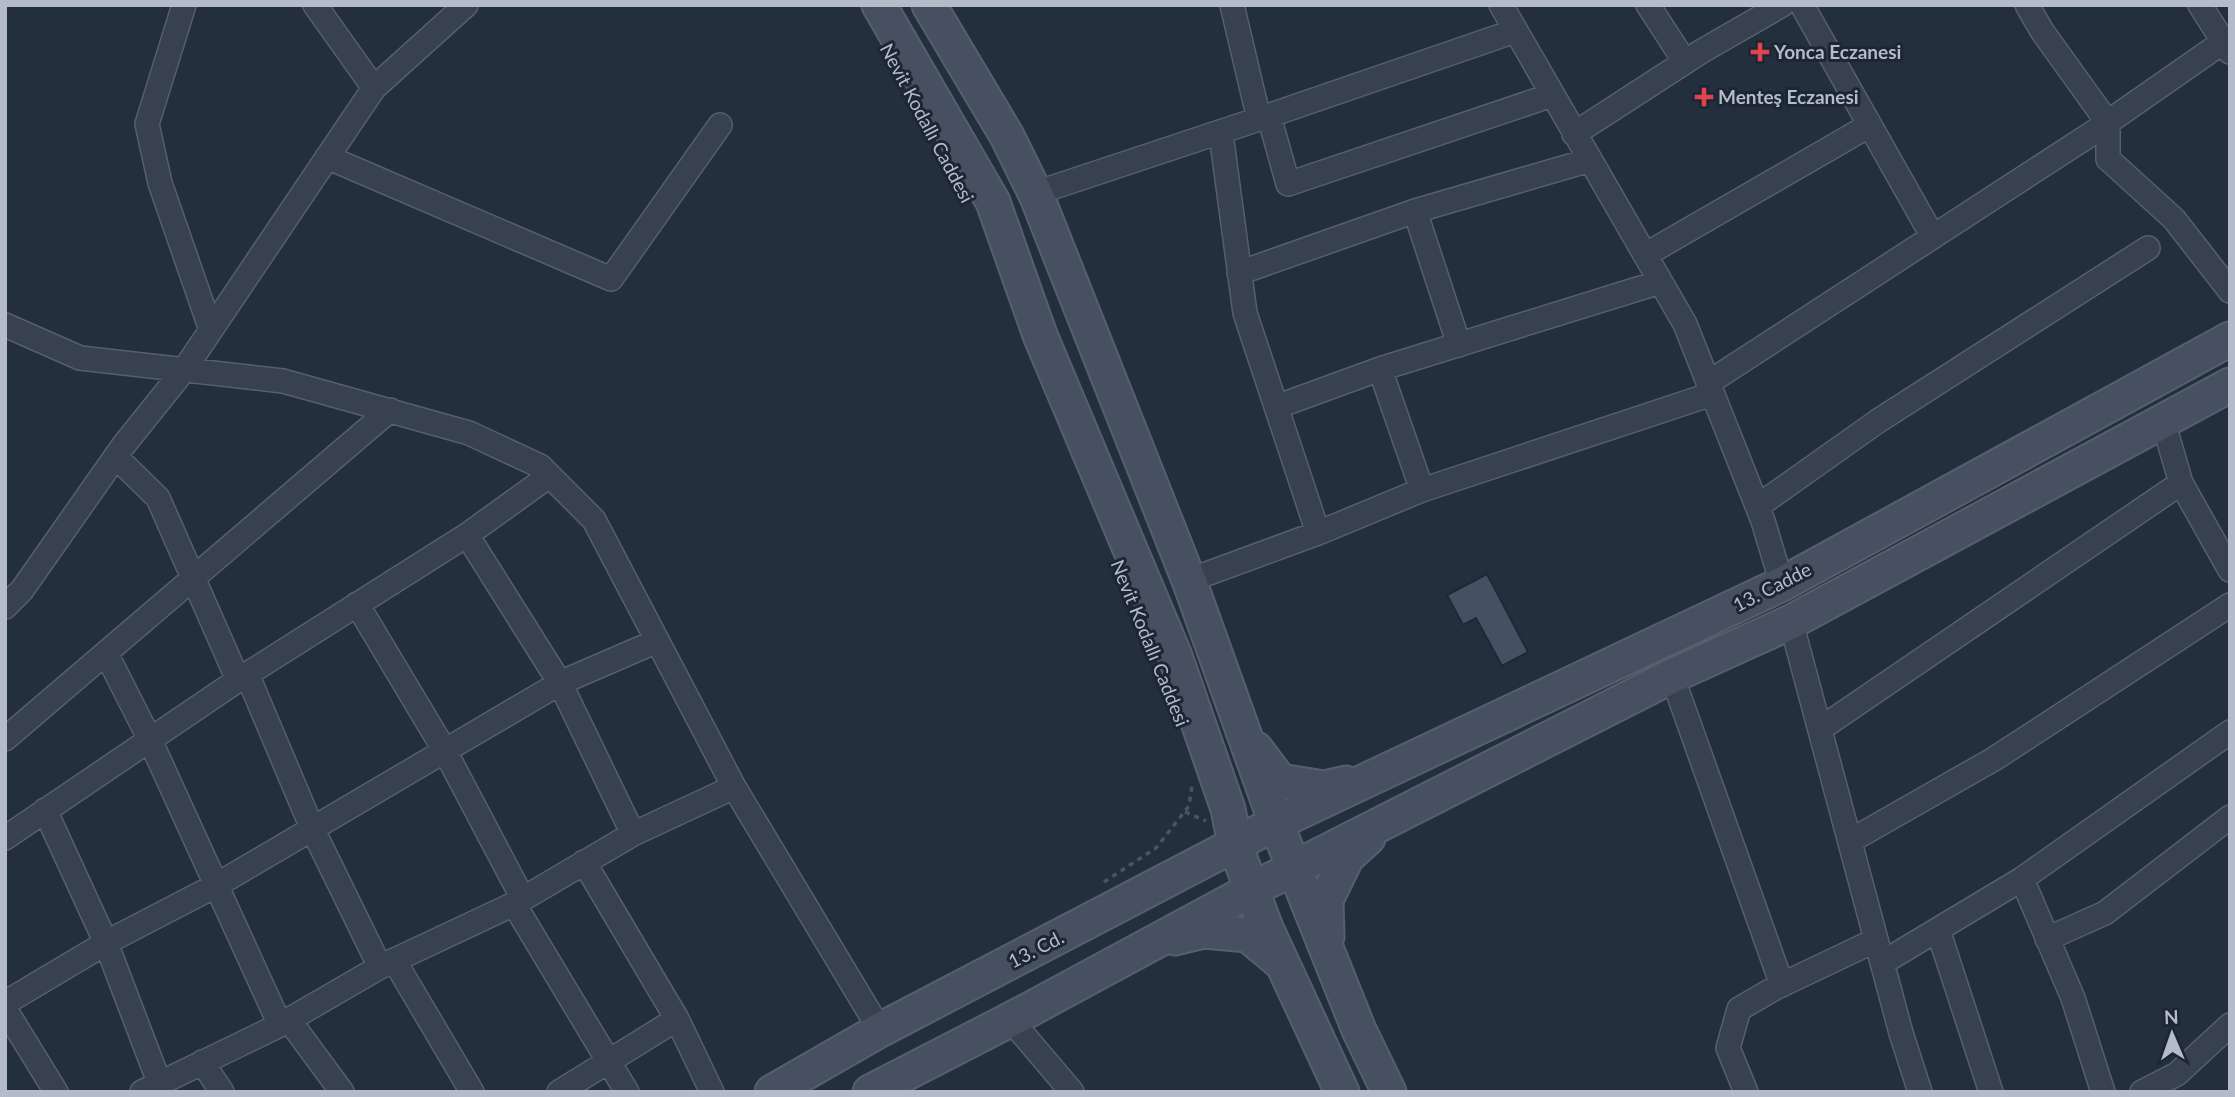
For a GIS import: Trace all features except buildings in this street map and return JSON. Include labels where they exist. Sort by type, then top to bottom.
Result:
[{"type":"main road","name":"Nevit Kodallı Caddesi","points":[[879,5],[993,202],[1040,335],[1175,656],[1228,809],[1223,834],[1241,895],[1266,928],[1342,1092]]},
{"type":"main road","points":[[929,5],[1007,136],[1037,197],[1190,583],[1242,730],[1289,817],[1295,869],[1357,1025],[1389,1092]]},
{"type":"main road","name":"13. Cadde","points":[[1289,817],[1782,584],[2230,339]]},
{"type":"main road","name":"13. Cadde","points":[[1295,869],[1672,676],[1791,622],[2230,385]]},
{"type":"main road","points":[[1242,730],[1280,781],[1324,788],[1373,777]]},
{"type":"main road","points":[[1289,817],[1333,814],[1408,779],[1429,750]]},
{"type":"main road","name":"13. Cd.","points":[[772,1092],[1223,834],[1289,817]]},
{"type":"main road","points":[[1327,950],[1326,900],[1347,857],[1386,822]]},
{"type":"main road","points":[[870,1092],[907,1084],[1010,1019],[1241,895],[1295,869]]},
{"type":"main road","points":[[1093,975],[1110,943],[1186,900],[1241,895]]},
{"type":"main road","points":[[1307,901],[1304,938],[1331,1000],[1357,1025]]},
{"type":"main road","points":[[1152,943],[1204,931],[1248,935],[1283,965]]},
{"type":"street","points":[[184,5],[147,124],[160,183],[211,330]]},
{"type":"street","points":[[315,5],[374,88]]},
{"type":"street","points":[[5,607],[22,590],[116,457],[184,370],[374,88],[466,5]]},
{"type":"street","points":[[1232,5],[1264,118],[1288,184],[1552,95]]},
{"type":"street","points":[[1501,5],[1685,324],[1758,506],[1782,584]]},
{"type":"street","points":[[1648,5],[1685,62]]},
{"type":"street","points":[[1574,134],[1685,62],[1782,5]]},
{"type":"street","points":[[1802,5],[1933,237]]},
{"type":"street","points":[[2027,5],[2042,31],[2108,123],[2108,159],[2174,219],[2230,291]]},
{"type":"street","points":[[1190,583],[1201,576],[1318,533],[1422,490],[1710,388],[1933,237],[2226,47],[2200,5]]},
{"type":"street","points":[[1037,197],[1051,188],[1221,134],[1516,31]]},
{"type":"street","points":[[327,157],[611,279],[720,125]]},
{"type":"street","points":[[1645,255],[1870,125]]},
{"type":"street","points":[[1221,134],[1245,313],[1318,533]]},
{"type":"street","points":[[1239,273],[1415,211],[1590,160]]},
{"type":"street","points":[[1415,211],[1459,345]]},
{"type":"street","points":[[1758,506],[1878,421],[2148,248]]},
{"type":"street","points":[[1276,407],[1380,369],[1660,282]]},
{"type":"street","points":[[5,325],[80,358],[283,381],[469,433],[540,466],[594,520],[734,787],[880,1030]]},
{"type":"street","points":[[1380,369],[1422,490]]},
{"type":"street","points":[[5,739],[390,411]]},
{"type":"street","points":[[2163,421],[2181,483],[2230,570]]},
{"type":"street","points":[[116,457],[159,498],[193,579],[312,828],[387,964],[471,1092]]},
{"type":"street","points":[[5,838],[242,677],[467,535],[549,476]]},
{"type":"street","points":[[1820,729],[2181,483]]},
{"type":"street","points":[[467,535],[560,683],[633,834]]},
{"type":"street","points":[[357,604],[445,751],[519,901],[627,1092]]},
{"type":"street","points":[[1850,841],[1994,759],[2230,605]]},
{"type":"street","points":[[1791,622],[1882,963],[1920,1092]]},
{"type":"street","points":[[5,1003],[106,943],[215,886],[560,683],[657,641]]},
{"type":"street","points":[[106,653],[150,740],[215,886],[285,1022],[342,1092]]},
{"type":"street","points":[[1672,676],[1782,985]]},
{"type":"street","points":[[1882,963],[2022,879],[2230,732]]},
{"type":"street","points":[[45,810],[106,943],[151,1087],[285,1022],[387,964],[519,901],[633,834],[734,787]]},
{"type":"street","points":[[2047,939],[2105,913],[2230,817]]},
{"type":"street","points":[[584,862],[677,1019],[712,1092]]},
{"type":"street","points":[[2022,879],[2073,998],[2104,1092]]},
{"type":"street","points":[[1938,930],[1992,1092]]},
{"type":"street","points":[[1746,1092],[1728,1048],[1739,1009],[1876,940]]},
{"type":"street","points":[[5,1009],[56,1092]]},
{"type":"street","points":[[559,1092],[677,1019]]},
{"type":"street","points":[[1010,1019],[1072,1092]]},
{"type":"street","points":[[2142,1092],[2177,1074],[2230,1025]]},
{"type":"street","points":[[202,1062],[222,1092]]},
{"type":"path","points":[[1094,888],[1156,848],[1189,806],[1192,781]]},
{"type":"path","points":[[1185,812],[1223,834]]},
{"type":"place","name":"Yonca Eczanesi","points":[[1760,52]]},
{"type":"place","name":"Menteş Eczanesi","points":[[1704,97]]}]
